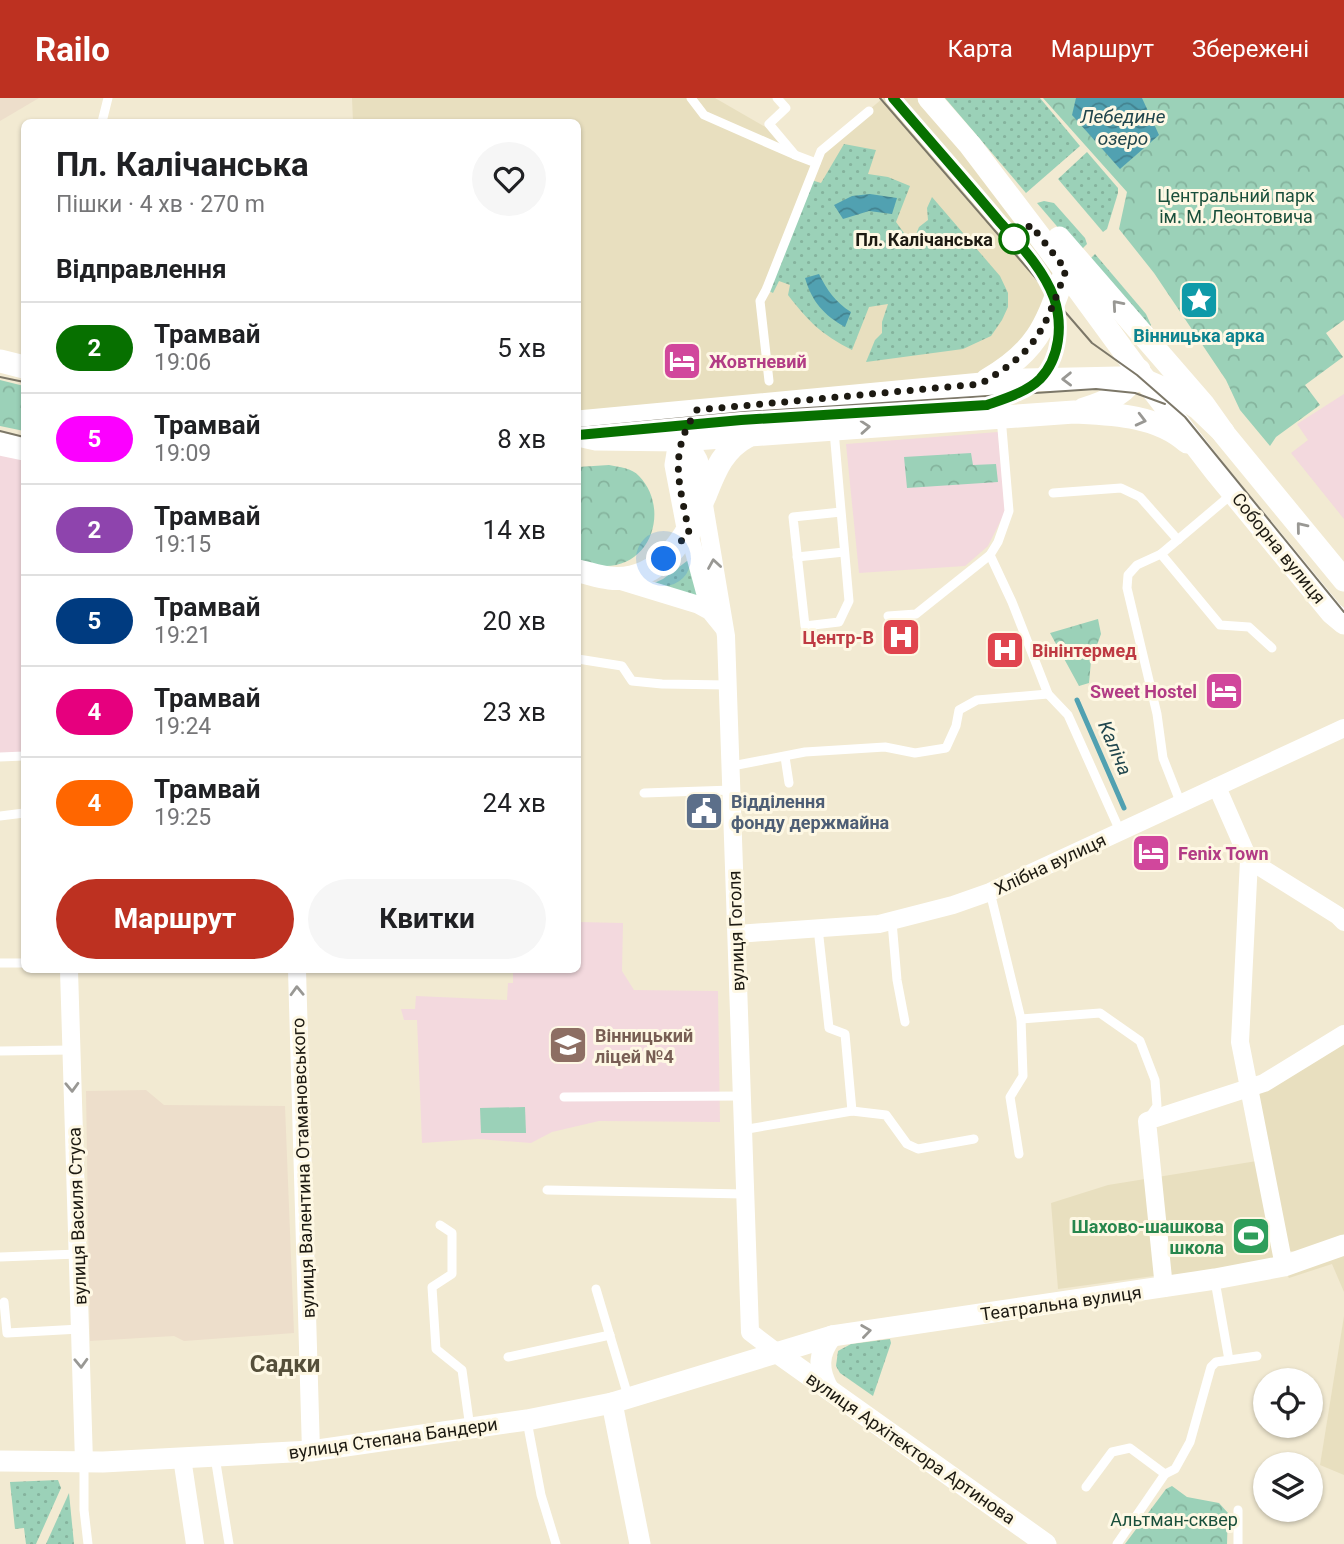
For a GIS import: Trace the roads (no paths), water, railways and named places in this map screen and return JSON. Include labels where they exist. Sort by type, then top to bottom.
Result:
[{"type":"main road","points":[[929,98],[970,145],[1066,270],[1140,378],[1216,471]]},
{"type":"main road","points":[[970,145],[1025,198],[1203,404],[1344,580]]},
{"type":"main road","points":[[980,384],[1010,366],[1035,342],[1066,270]]},
{"type":"main road","points":[[1074,412],[1113,398],[1140,378],[1143,355],[1140,332]]},
{"type":"main road","points":[[0,361],[21,366]]},
{"type":"main road","points":[[581,422],[1024,380],[1140,378],[1174,393],[1198,408],[1223,432]]},
{"type":"main road","points":[[689,533],[677,465],[681,440],[697,410]]},
{"type":"main road","points":[[581,436],[596,439],[681,440],[1074,412],[1123,416],[1149,421],[1166,428],[1183,439],[1216,471]]},
{"type":"main road","points":[[649,414],[681,440],[698,461],[703,499]]},
{"type":"main road","points":[[581,572],[611,578],[638,575],[651,569],[670,554],[689,533],[724,454],[734,443],[748,436]]},
{"type":"main road","points":[[650,441],[666,452],[677,465]]},
{"type":"main road","points":[[0,444],[21,448]]},
{"type":"main road","name":"Соборна вулиця","points":[[1216,471],[1332,613],[1344,623]]},
{"type":"street","name":"вулиця Гоголя","points":[[703,499],[724,629],[732,766],[750,1332],[776,1352]]},
{"type":"street","points":[[689,533],[710,611],[724,629]]},
{"type":"street","points":[[611,578],[699,605],[710,611]]},
{"type":"street","name":"Хлібна вулиця","points":[[737,934],[892,922],[953,905],[990,892],[1344,728]]},
{"type":"street","points":[[1217,787],[1249,860],[1240,1042],[1284,1266]]},
{"type":"street","points":[[1249,860],[1344,922]]},
{"type":"street","name":"вулиця Василя Стуса","points":[[69,973],[85,1462]]},
{"type":"street","name":"вулиця Валентина Отамановського","points":[[297,973],[311,1451]]},
{"type":"street","points":[[1164,1288],[1147,1121],[1264,1083],[1344,1034]]},
{"type":"street","name":"Театральна вулиця","points":[[776,1352],[832,1336],[1215,1279],[1284,1266],[1344,1245]]},
{"type":"street","points":[[829,1390],[822,1379],[820,1363],[822,1350],[832,1336]]},
{"type":"street","name":"вулиця Степана Бандери","points":[[0,1461],[85,1462],[311,1451],[527,1420],[620,1401],[776,1352]]},
{"type":"street","name":"вулиця Архітектора Артинова","points":[[776,1352],[1046,1544]]},
{"type":"street","points":[[620,1401],[640,1544]]},
{"type":"street","points":[[182,1458],[195,1544]]},
{"type":"lane","points":[[103,119],[108,98]]},
{"type":"lane","points":[[691,98],[704,115],[816,163]]},
{"type":"lane","points":[[778,98],[786,108],[769,124],[795,155]]},
{"type":"lane","points":[[769,381],[760,300],[821,151],[869,111]]},
{"type":"lane","points":[[888,616],[916,614],[990,555],[998,542],[1009,511],[1001,417]]},
{"type":"lane","points":[[834,429],[849,601],[839,622],[805,626],[793,517],[841,512]]},
{"type":"lane","points":[[1053,493],[1121,488],[1140,497],[1178,540]]},
{"type":"lane","points":[[1181,804],[1163,758],[1157,714],[1127,588],[1128,575],[1137,565],[1161,554],[1234,492]]},
{"type":"lane","points":[[797,557],[844,552]]},
{"type":"lane","points":[[1161,554],[1220,625],[1249,627],[1272,648]]},
{"type":"lane","points":[[990,555],[1012,601],[1048,694],[1068,715],[1120,831]]},
{"type":"lane","points":[[581,659],[622,666],[632,681],[727,685]]},
{"type":"lane","points":[[732,766],[804,752],[885,747],[915,753],[946,748],[956,726],[959,710],[977,701],[1048,694]]},
{"type":"lane","points":[[0,757],[21,756]]},
{"type":"lane","points":[[785,757],[789,783]]},
{"type":"lane","points":[[644,793],[732,790]]},
{"type":"lane","points":[[0,816],[21,813]]},
{"type":"lane","points":[[990,892],[1021,1018],[1023,1076],[1010,1097],[1018,1154]]},
{"type":"lane","points":[[892,922],[897,980],[905,1022]]},
{"type":"lane","points":[[818,928],[829,1028],[845,1034],[852,1111]]},
{"type":"lane","points":[[0,963],[21,963]]},
{"type":"lane","points":[[1021,1018],[1100,1013],[1140,1041],[1155,1080],[1157,1106],[1147,1121]]},
{"type":"lane","points":[[0,1051],[71,1050]]},
{"type":"lane","points":[[564,1097],[742,1096]]},
{"type":"lane","points":[[742,1130],[852,1111],[886,1115],[907,1144],[918,1149],[974,1139]]},
{"type":"lane","points":[[547,1190],[744,1195]]},
{"type":"lane","points":[[440,1226],[452,1233],[452,1273],[432,1287],[436,1349],[462,1370],[470,1428]]},
{"type":"lane","points":[[0,1257],[78,1254]]},
{"type":"lane","points":[[1215,1279],[1228,1360]]},
{"type":"lane","points":[[596,1289],[610,1335],[620,1401]]},
{"type":"lane","points":[[4,1302],[7,1333],[80,1329]]},
{"type":"lane","points":[[508,1357],[610,1335]]},
{"type":"lane","points":[[1117,1544],[1165,1474],[1175,1469],[1190,1442],[1211,1367],[1216,1362],[1257,1356]]},
{"type":"lane","points":[[527,1420],[541,1495],[556,1544]]},
{"type":"lane","points":[[1086,1487],[1112,1452],[1130,1448],[1165,1474]]},
{"type":"lane","points":[[215,1457],[229,1544]]},
{"type":"lane","points":[[85,1462],[83,1510],[88,1544]]},
{"type":"lane","points":[[1238,1510],[1238,1544]]},
{"type":"water","name":"Лебедине озеро","points":[[1076,98],[1142,98],[1159,135],[1120,169],[1072,115]]},
{"type":"water","points":[[870,194],[897,198],[892,214],[869,211],[843,219],[834,205],[852,196]]},
{"type":"water","points":[[819,274],[832,295],[851,312],[845,327],[825,313],[811,294],[805,278]]},
{"type":"waterway","name":"Каліча","points":[[1077,700],[1124,808]]},
{"type":"tram line","points":[[880,98],[1092,343],[1137,375],[1185,417],[1344,612]]},
{"type":"tram line","name":"2","points":[[581,435],[741,420],[987,405],[1011,396],[1039,380],[1055,354],[1059,326],[1055,300],[1041,271],[893,98]]},
{"type":"tram line","points":[[1016,393],[1041,375],[1054,355],[1058,330],[1055,300]]},
{"type":"tram line","points":[[0,377],[21,381]]},
{"type":"tram line","points":[[581,428],[745,412],[1096,389],[1135,393],[1165,404]]},
{"type":"tram line","points":[[0,431],[21,436]]},
{"type":"place","name":"Пл. Калічанська","points":[[1014,239]]},
{"type":"place","name":"Вінницька арка","points":[[1199,300]]},
{"type":"place","name":"Жовтневий","points":[[682,361]]},
{"type":"place","name":"Центр-В","points":[[901,637]]},
{"type":"place","name":"Вінінтермед","points":[[1005,650]]},
{"type":"place","name":"Sweet Hostel","points":[[1224,691]]},
{"type":"place","name":"Відділення фонду держмайна","points":[[704,811]]},
{"type":"place","name":"Fenix Town","points":[[1151,853]]},
{"type":"place","name":"Вінницький ліцей №4","points":[[568,1045]]},
{"type":"place","name":"Шахово-шашкова школа","points":[[1251,1236]]},
{"type":"district","name":"Садки","points":[[285,1364]]},
{"type":"park label","name":"Центральний парк ім. М. Леонтовича","points":[[1236,205]]},
{"type":"park label","name":"Альтман-сквер","points":[[1174,1519]]}]
